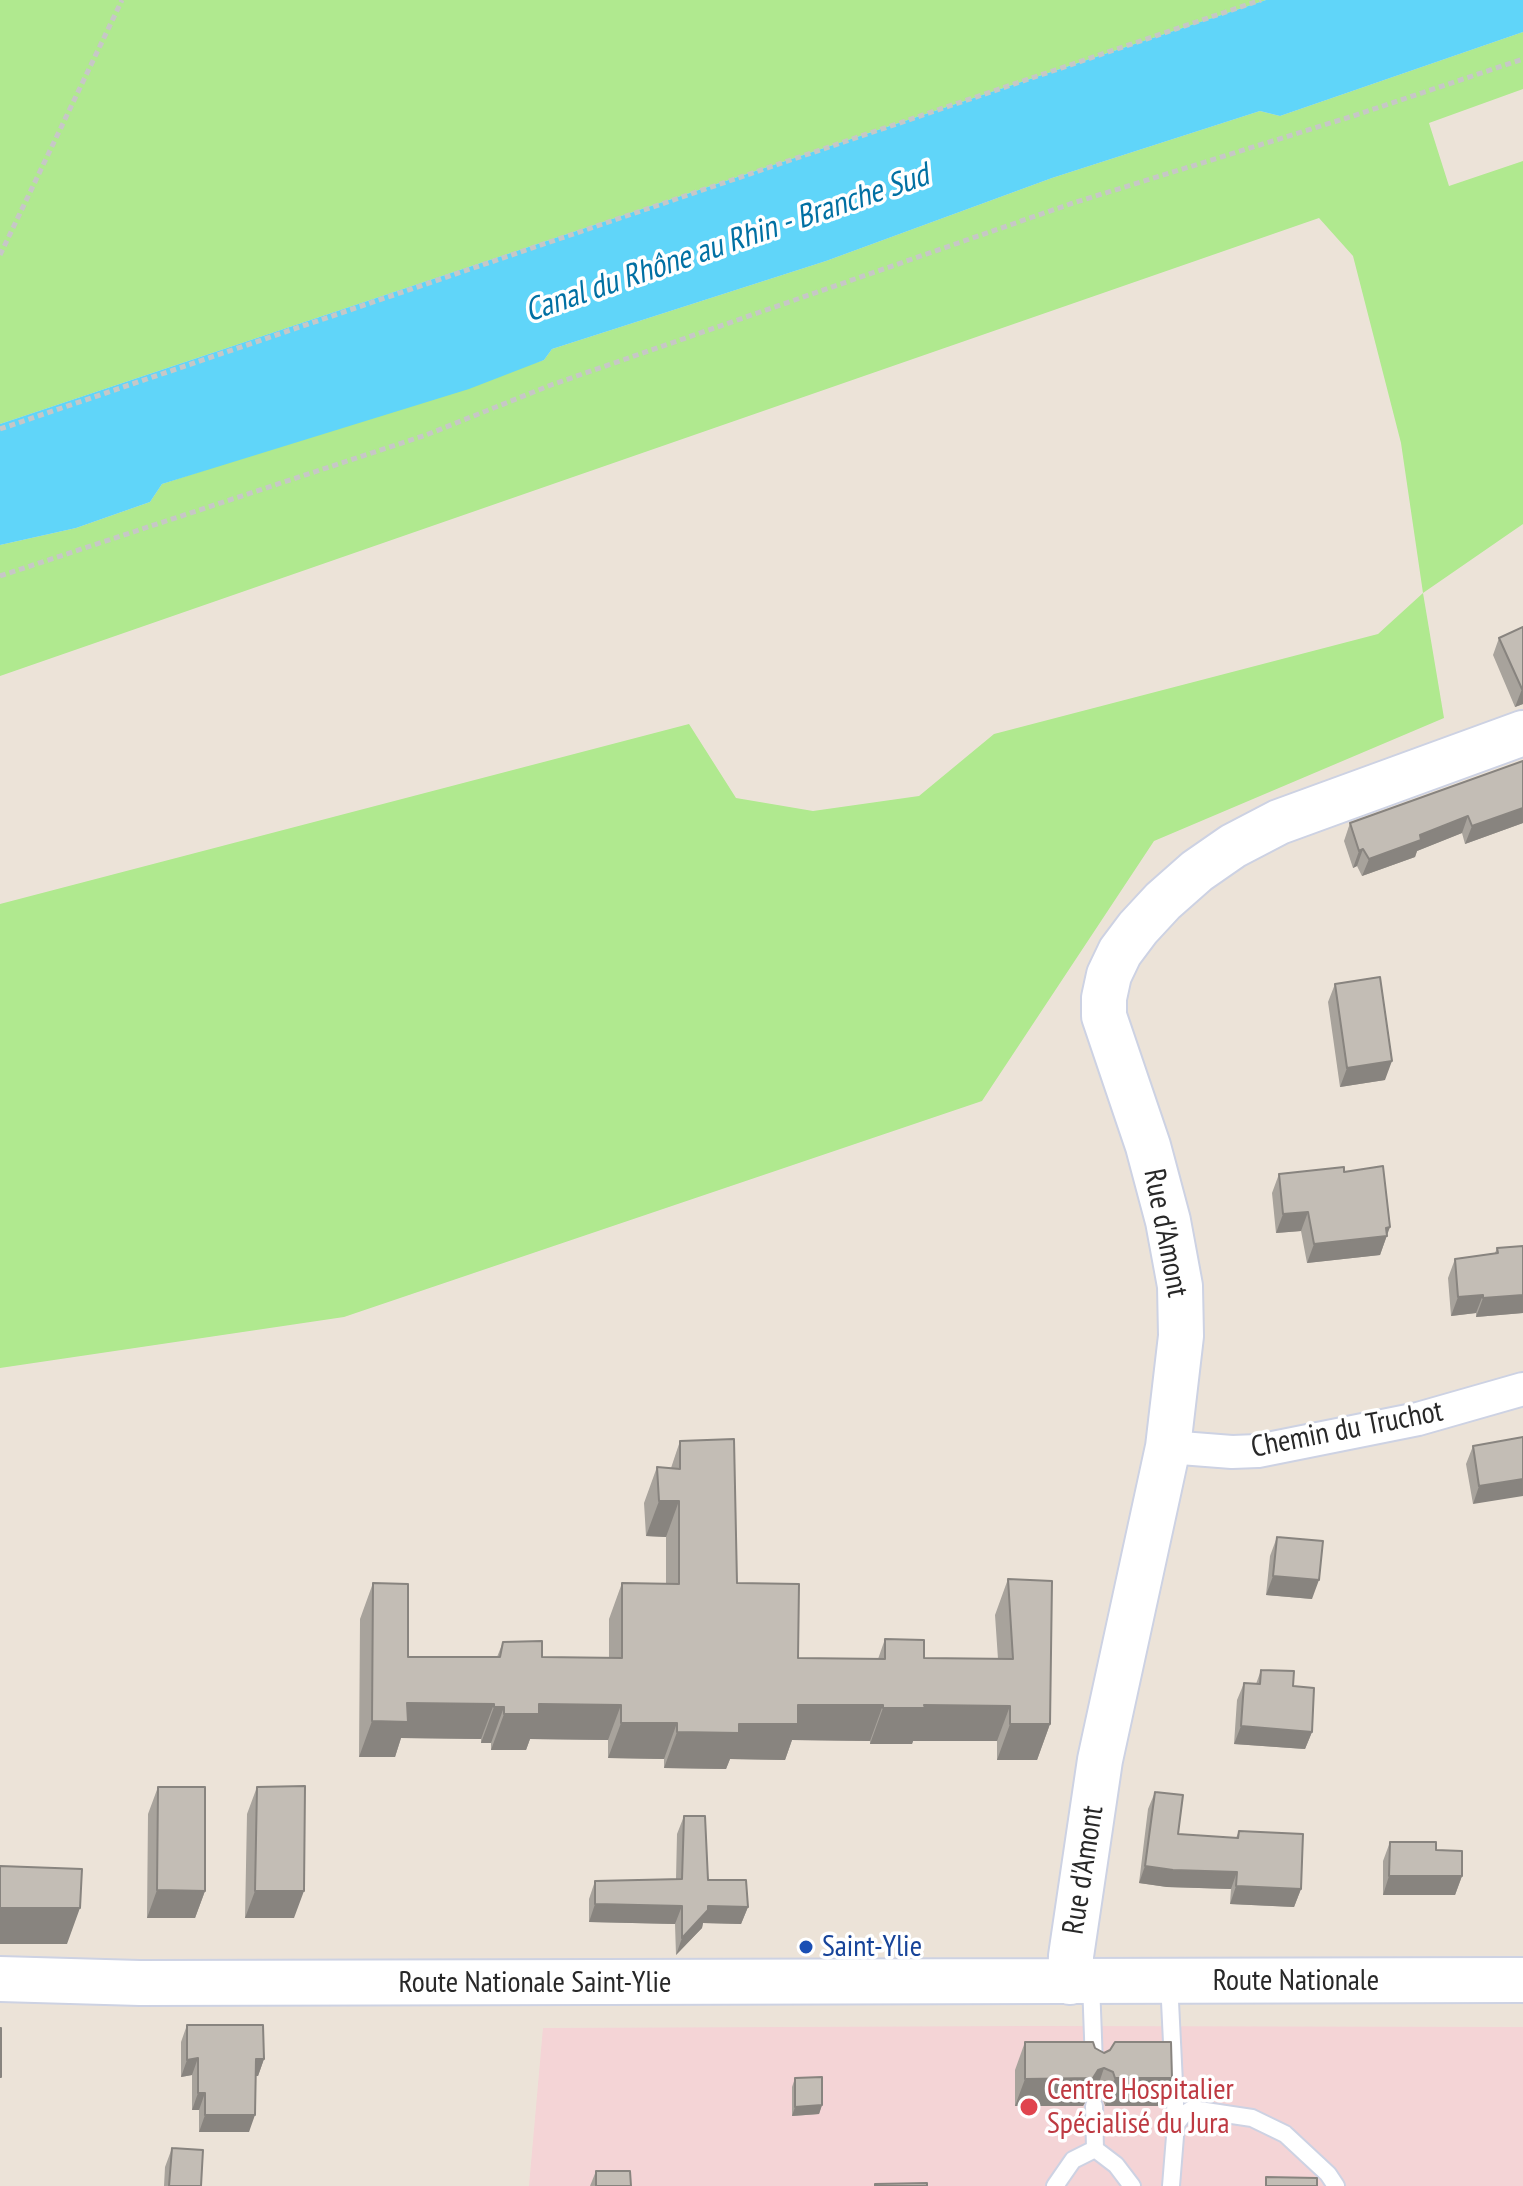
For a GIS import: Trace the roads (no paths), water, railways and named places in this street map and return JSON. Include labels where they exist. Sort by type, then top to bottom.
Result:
[{"type":"street","name":"Rue d'Amont","points":[[1080,1982],[1071,1956],[1100,1760],[1168,1447],[1181,1336],[1180,1286],[1168,1221],[1148,1146],[1104,1016],[1109,975],[1120,952],[1138,928],[1185,881],[1255,833],[1523,733]]},
{"type":"street","name":"Chemin du Truchot","points":[[1168,1447],[1258,1451],[1418,1419],[1523,1389]]},
{"type":"street","name":"Route Nationale Saint-Ylie","points":[[0,1979],[140,1983],[1080,1982]]},
{"type":"street","name":"Route Nationale","points":[[1080,1982],[1523,1980]]},
{"type":"lane","points":[[1169,1981],[1176,2124],[1171,2186]]},
{"type":"lane","points":[[1080,1982],[1094,2069]]},
{"type":"lane","points":[[1094,2106],[1095,2149]]},
{"type":"lane","points":[[1176,2124],[1192,2109],[1252,2118],[1285,2134],[1328,2174],[1336,2186]]},
{"type":"lane","points":[[1055,2186],[1073,2160],[1095,2149]]},
{"type":"lane","points":[[1095,2149],[1116,2165],[1132,2186]]},
{"type":"water","name":"Canal du Rhône au Rhin - Branche Sud","points":[[1266,0],[1523,0],[1523,32],[1280,116],[1260,111],[1052,178],[826,261],[552,349],[544,360],[469,389],[162,484],[150,502],[76,528],[0,545],[0,424]]},
{"type":"place","name":"Saint-Ylie","points":[[806,1947]]},
{"type":"place","name":"Centre Hospitalier Spécialisé du Jura","points":[[1029,2107]]}]
